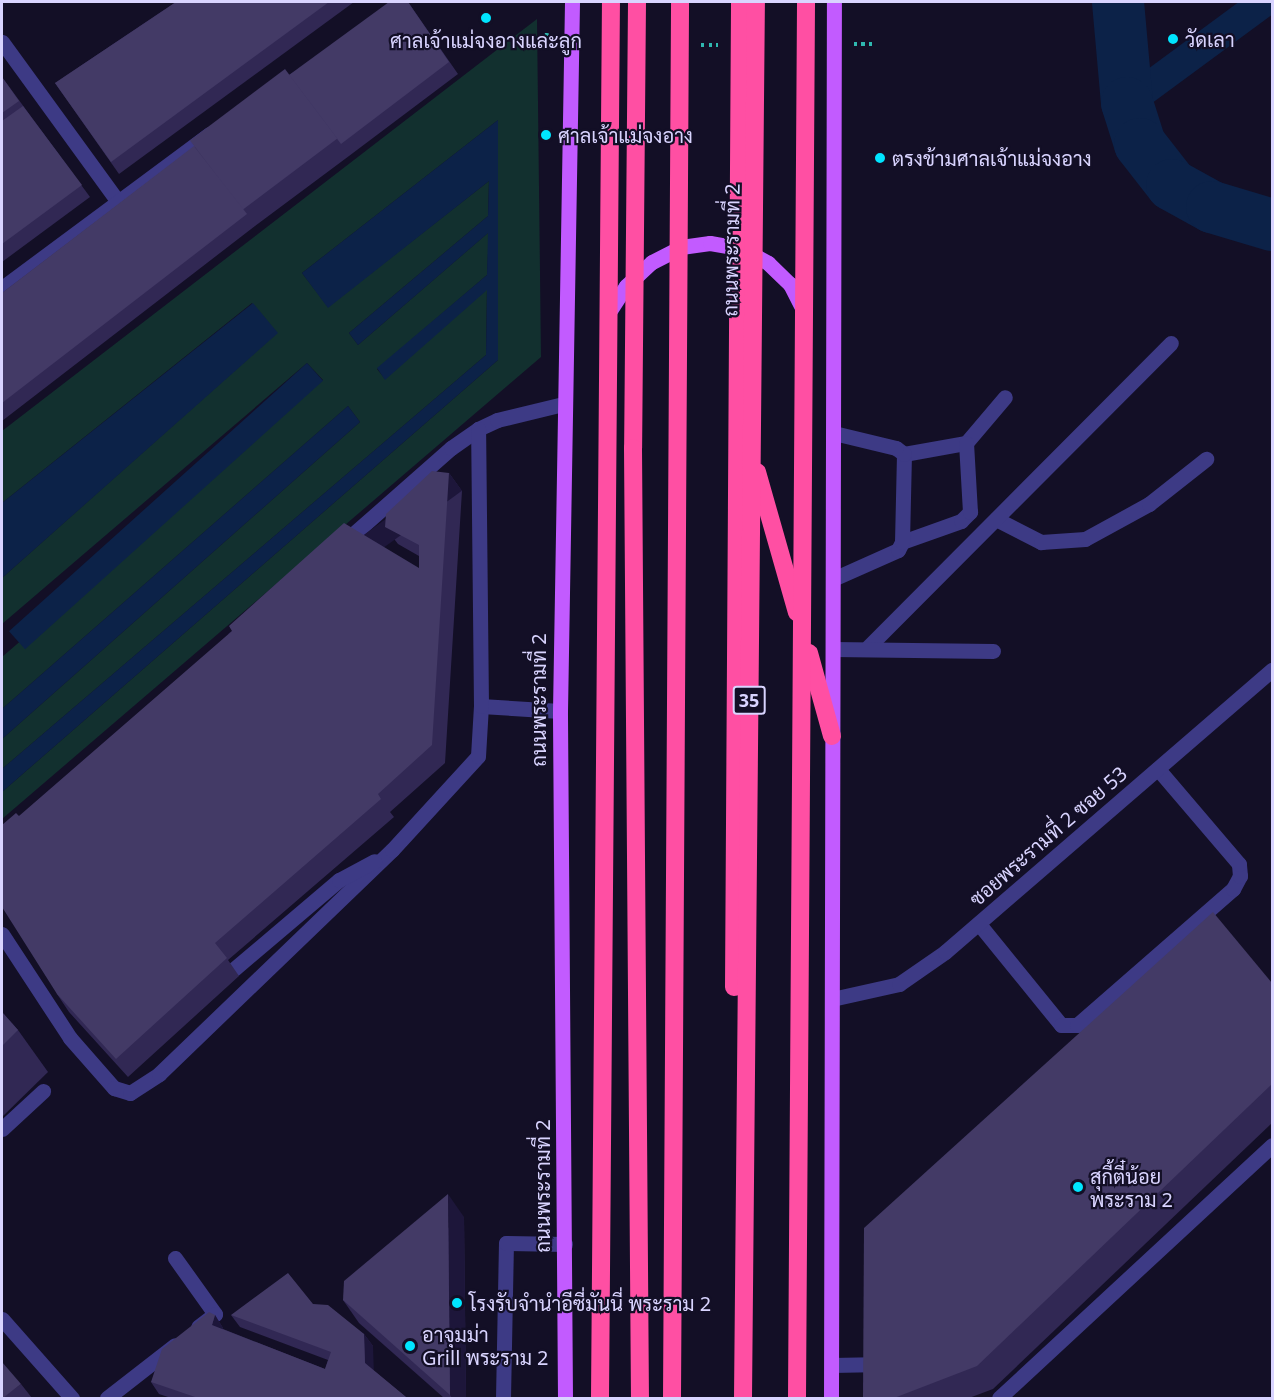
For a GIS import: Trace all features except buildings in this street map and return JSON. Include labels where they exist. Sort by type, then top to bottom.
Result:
[{"type":"highway","points":[[600,1398],[611,2]]},
{"type":"highway","points":[[637,2],[633,448],[640,1398]]},
{"type":"highway","points":[[672,1398],[680,2]]},
{"type":"highway","points":[[732,1398],[740,2]]},
{"type":"highway","name":"ถนนพระรามที่ 2","points":[[743,1398],[756,2]]},
{"type":"highway","points":[[797,1398],[806,2]]},
{"type":"highway","points":[[752,453],[832,736]]},
{"type":"main road","name":"ถนนพระรามที่ 2","points":[[565,1398],[560,711],[563,404],[572,2]]},
{"type":"main road","points":[[831,1398],[834,2]]},
{"type":"main road","points":[[609,312],[626,286],[652,262],[681,247],[710,243],[743,249],[768,263],[789,284],[805,312]]},
{"type":"street","points":[[2,42],[117,200]]},
{"type":"street","points":[[2,288],[117,200],[222,125]]},
{"type":"street","points":[[868,647],[1171,343]]},
{"type":"street","points":[[834,433],[896,448],[904,454],[966,443],[1005,397]]},
{"type":"street","points":[[332,553],[451,448],[478,429],[497,420],[563,404]]},
{"type":"street","points":[[2,934],[70,1038],[114,1088],[130,1092],[159,1074],[392,850],[478,756],[481,706],[478,429]]},
{"type":"street","points":[[902,542],[961,521],[970,512],[966,443]]},
{"type":"street","points":[[833,579],[898,550],[902,542],[904,454]]},
{"type":"street","points":[[996,519],[1041,542],[1085,539],[1149,504],[1206,459]]},
{"type":"street","points":[[833,649],[868,647],[914,652],[993,651]]},
{"type":"street","name":"ซอยพระรามที่ 2 ซอย 53","points":[[832,999],[899,984],[979,924],[1272,670]]},
{"type":"street","points":[[481,706],[560,711]]},
{"type":"street","points":[[979,924],[1061,1025],[1077,1025],[1233,889],[1240,876],[1239,864],[1158,769]]},
{"type":"street","points":[[234,969],[339,880],[392,850]]},
{"type":"street","points":[[2,1130],[43,1091]]},
{"type":"street","points":[[999,1398],[1272,1145]]},
{"type":"street","points":[[503,1398],[506,1243],[565,1244]]},
{"type":"street","points":[[106,1398],[215,1314],[175,1258]]},
{"type":"street","points":[[2,1319],[72,1398]]},
{"type":"street","points":[[832,1365],[897,1364]]},
{"type":"path","points":[[851,44],[874,44]]},
{"type":"path","points":[[698,45],[721,45]]},
{"type":"path","points":[[544,47],[556,47]]},
{"type":"green space","points":[[537,19],[541,357],[2,819],[2,792],[498,360],[498,120],[302,273],[328,307],[489,181],[488,216],[349,333],[358,345],[489,232],[487,275],[377,369],[385,379],[487,289],[486,355],[2,769],[2,739],[360,422],[348,406],[2,709],[2,657],[323,380],[307,363],[2,624],[2,578],[277,333],[252,303],[2,503],[2,431]]},
{"type":"water","points":[[498,120],[498,360],[2,792],[2,769],[486,355],[487,290],[385,380],[377,368],[487,275],[488,233],[358,345],[349,333],[488,216],[489,181],[328,308],[302,273]]},
{"type":"water","points":[[253,303],[278,333],[2,578],[2,503]]},
{"type":"water","points":[[307,363],[323,381],[25,649],[9,631]]},
{"type":"water","points":[[348,406],[360,422],[2,739],[2,709]]},
{"type":"waterway","points":[[1118,2],[1127,103],[1140,144],[1172,185],[1212,207],[1272,225]]},
{"type":"waterway","points":[[1127,103],[1264,2]]},
{"type":"place","name":"ศาลเจ้าแม่จงอางและลูก","points":[[486,18]]},
{"type":"place","name":"วัดเลา","points":[[1173,39]]},
{"type":"place","name":"ศาลเจ้าแม่จงอาง","points":[[546,135]]},
{"type":"place","name":"ตรงข้ามศาลเจ้าแม่จงอาง","points":[[880,158]]},
{"type":"place","name":"สุกี้ตี๋น้อย พระราม 2","points":[[1078,1187]]},
{"type":"place","name":"โรงรับจำนำอีซี่มันนี่ พระราม 2","points":[[457,1303]]},
{"type":"place","name":"อาจุมม่า Grill พระราม 2","points":[[410,1346]]}]
